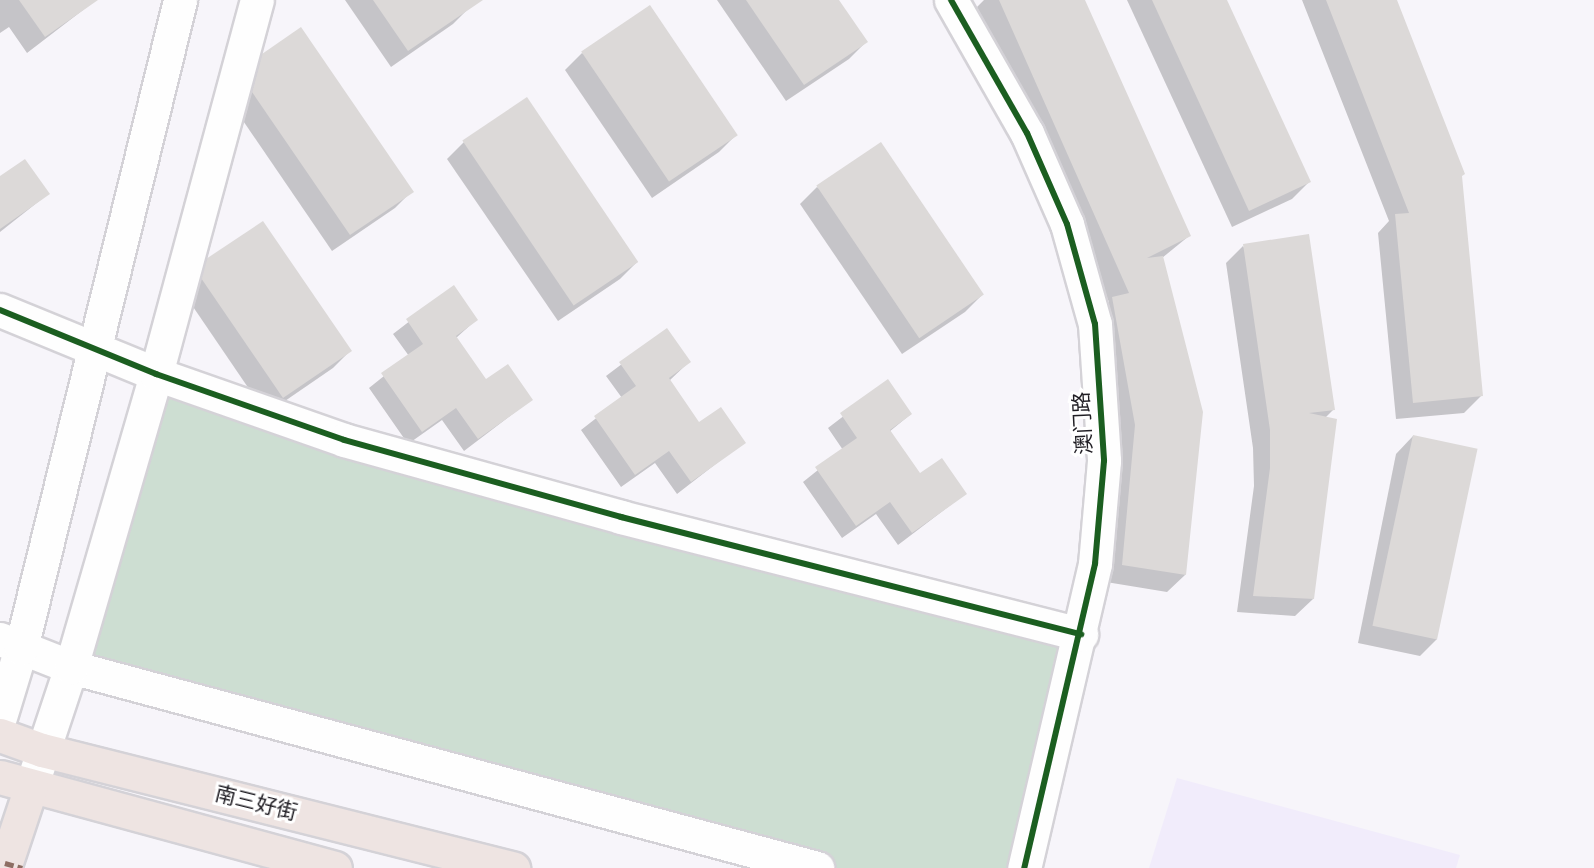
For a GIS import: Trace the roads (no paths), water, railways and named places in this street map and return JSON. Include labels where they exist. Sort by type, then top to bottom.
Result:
[{"type":"main road","name":"南三好街","points":[[0,735],[42,750],[513,868]]},
{"type":"main road","points":[[0,777],[335,868]]},
{"type":"main road","points":[[11,867],[31,787]]},
{"type":"street","points":[[0,717],[11,644],[94,349],[180,0]]},
{"type":"street","points":[[31,787],[71,667],[156,374],[257,0]]},
{"type":"street","name":"澳门路","points":[[951,0],[1027,133],[1067,224],[1095,324],[1104,461],[1095,564],[1081,634],[1024,868]]},
{"type":"street","points":[[0,310],[156,374],[344,440],[621,517],[1081,634]]},
{"type":"street","points":[[11,644],[71,667],[816,868]]}]
